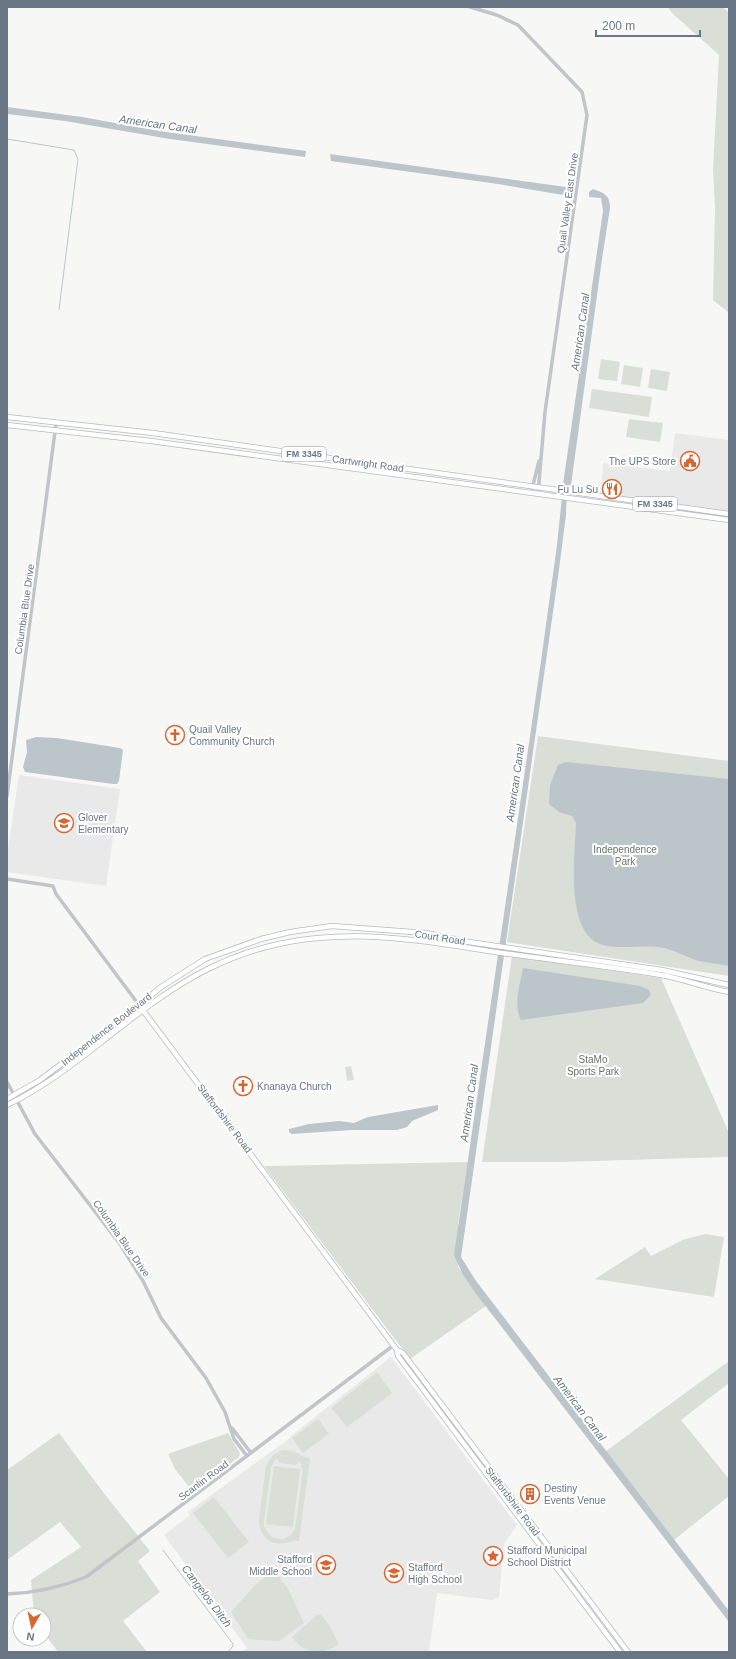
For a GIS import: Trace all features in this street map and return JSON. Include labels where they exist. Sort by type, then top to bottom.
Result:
[{"type":"main road","name":"Cartwright Road","points":[[7,417],[56,424],[153,433],[729,514]]},
{"type":"main road","name":"Cartwright Road","points":[[7,425],[151,441],[258,455],[729,520]]},
{"type":"main road","points":[[258,455],[259,448]]},
{"type":"main road","points":[[476,486],[477,479]]},
{"type":"main road","name":"Court Road","points":[[205,959],[261,939],[290,932],[332,926],[426,934],[678,973],[729,985]]},
{"type":"main road","points":[[290,932],[292,940]]},
{"type":"main road","name":"Court Road","points":[[207,969],[265,947],[292,940],[335,935],[370,936],[519,955],[677,979],[729,992]]},
{"type":"main road","points":[[519,949],[519,955]]},
{"type":"main road","points":[[553,960],[554,954]]},
{"type":"main road","name":"Independence Boulevard","points":[[7,1105],[38,1088],[161,987],[205,959]]},
{"type":"main road","name":"Independence Boulevard","points":[[7,1099],[68,1062],[143,1010],[207,969]]},
{"type":"main road","name":"Staffordshire Road","points":[[139,1005],[394,1345],[398,1356],[620,1652]]},
{"type":"main road","name":"Staffordshire Road","points":[[397,1350],[402,1353],[628,1652]]},
{"type":"street","name":"Quail Valley East Drive","points":[[470,7],[509,20],[525,30],[582,92],[587,115],[540,458],[538,494]]},
{"type":"street","name":"Columbia Blue Drive","points":[[7,796],[56,424]]},
{"type":"street","name":"Quail Valley East Drive","points":[[531,493],[540,458]]},
{"type":"street","name":"Staffordshire Road","points":[[7,879],[53,886],[56,894],[139,1005]]},
{"type":"street","name":"Columbia Blue Drive","points":[[7,1082],[13,1096],[35,1134],[120,1244],[144,1281],[161,1318],[206,1378],[231,1426],[251,1453]]},
{"type":"street","name":"Scanlin Road","points":[[7,1594],[35,1593],[59,1588],[86,1577],[394,1345]]},
{"type":"street","name":"Columbia Blue Drive","points":[[231,1426],[234,1439],[247,1456]]},
{"type":"shaded area","name":"American Canal","points":[[7,107],[82,117],[159,131],[306,151],[305,157],[170,139],[65,121],[7,114]]},
{"type":"shaded area","points":[[330,154],[566,187],[568,189],[565,195],[498,184],[331,161]]},
{"type":"shaded area","name":"American Canal","points":[[593,189],[608,197],[610,208],[571,485],[567,488],[566,515],[558,577],[461,1257],[476,1281],[729,1611],[729,1622],[477,1295],[463,1275],[454,1255],[541,661],[557,545],[564,477],[603,211],[601,198],[589,197],[589,192]]},
{"type":"shaded area","points":[[675,433],[729,440],[729,511],[601,494],[603,463],[670,471]]},
{"type":"shaded area","points":[[36,737],[57,738],[120,748],[123,750],[119,781],[117,784],[113,784],[25,772],[23,767],[27,752],[26,740]]},
{"type":"shaded area","name":"Independence Park","points":[[566,762],[729,779],[729,966],[699,961],[664,948],[603,945],[591,938],[582,926],[577,910],[574,892],[576,823],[572,816],[559,812],[549,804],[550,785],[558,765]]},
{"type":"shaded area","name":"Glover Elementary","points":[[19,775],[120,789],[106,886],[7,872],[7,856]]},
{"type":"shaded area","points":[[523,968],[640,986],[649,990],[651,995],[643,1003],[521,1020],[517,1001]]},
{"type":"shaded area","points":[[438,1105],[438,1110],[412,1121],[407,1127],[397,1130],[351,1130],[292,1134],[289,1132],[289,1129],[309,1124],[339,1121],[354,1123],[368,1117]]},
{"type":"shaded area","points":[[391,1357],[517,1525],[504,1544],[499,1597],[493,1600],[437,1593],[429,1652],[242,1652],[247,1648],[164,1535],[190,1515],[188,1512],[290,1438]]},
{"type":"green space","points":[[668,7],[723,7],[729,13],[729,313],[713,300],[715,208],[713,170],[719,55],[672,13]]},
{"type":"green space","points":[[601,359],[620,362],[617,381],[598,379]]},
{"type":"green space","points":[[624,365],[643,368],[640,387],[621,384]]},
{"type":"green space","points":[[651,369],[670,372],[667,391],[648,388]]},
{"type":"green space","points":[[592,389],[652,397],[649,417],[589,408]]},
{"type":"green space","points":[[629,419],[663,423],[660,442],[626,437]]},
{"type":"green space","name":"Independence Park","points":[[538,736],[729,761],[729,976],[507,942]]},
{"type":"green space","name":"StaMo Sports Park","points":[[512,956],[661,978],[729,1133],[729,1157],[560,1162],[482,1162]]},
{"type":"green space","points":[[351,1066],[354,1080],[347,1081],[345,1067]]},
{"type":"green space","points":[[468,1162],[458,1223],[458,1267],[486,1306],[410,1359],[264,1166]]},
{"type":"green space","points":[[706,1234],[724,1237],[714,1297],[595,1279],[645,1247],[651,1256],[685,1239]]},
{"type":"green space","points":[[729,1361],[729,1383],[681,1420],[729,1479],[729,1496],[674,1540],[606,1451]]},
{"type":"green space","points":[[377,1372],[392,1393],[347,1427],[331,1408]]},
{"type":"green space","points":[[318,1419],[329,1434],[303,1453],[292,1438]]},
{"type":"green space","points":[[59,1433],[150,1551],[138,1561],[160,1592],[123,1621],[147,1652],[58,1652],[52,1644],[52,1607],[33,1607],[31,1580],[81,1547],[60,1522],[7,1560],[7,1470]]},
{"type":"green space","points":[[228,1433],[240,1453],[239,1457],[193,1492],[175,1469],[168,1454]]},
{"type":"green space","points":[[283,1450],[287,1450],[310,1458],[299,1541],[274,1543],[269,1541],[263,1534],[259,1525],[266,1465],[273,1455]],"holes":[[[276,1458],[280,1463],[296,1465],[300,1461],[303,1471],[295,1529],[291,1535],[283,1539],[274,1538],[264,1527],[271,1467]]]},
{"type":"green space","points":[[274,1466],[300,1469],[293,1527],[266,1524]]},
{"type":"green space","points":[[214,1497],[249,1542],[228,1558],[193,1513]]},
{"type":"green space","points":[[270,1573],[277,1574],[288,1589],[304,1623],[279,1641],[248,1639],[231,1612],[255,1585]]},
{"type":"green space","points":[[317,1615],[321,1615],[329,1625],[339,1644],[333,1648],[320,1652],[308,1650],[302,1647],[292,1637]]},
{"type":"waterway","points":[[7,139],[74,150],[78,159],[59,310]]},
{"type":"waterway","name":"Cangelos Ditch","points":[[163,1550],[233,1644],[228,1652]]},
{"type":"place","name":"The UPS Store","points":[[690,461]]},
{"type":"place","name":"Fu Lu Su","points":[[612,489]]},
{"type":"place","name":"Quail Valley Community Church","points":[[175,735]]},
{"type":"place","name":"Glover Elementary","points":[[64,823]]},
{"type":"place","name":"Knanaya Church","points":[[243,1086]]},
{"type":"place","name":"Destiny Events Venue","points":[[530,1494]]},
{"type":"place","name":"Stafford Municipal School District","points":[[493,1556]]},
{"type":"place","name":"Stafford Middle School","points":[[326,1565]]},
{"type":"place","name":"Stafford High School","points":[[394,1573]]}]
